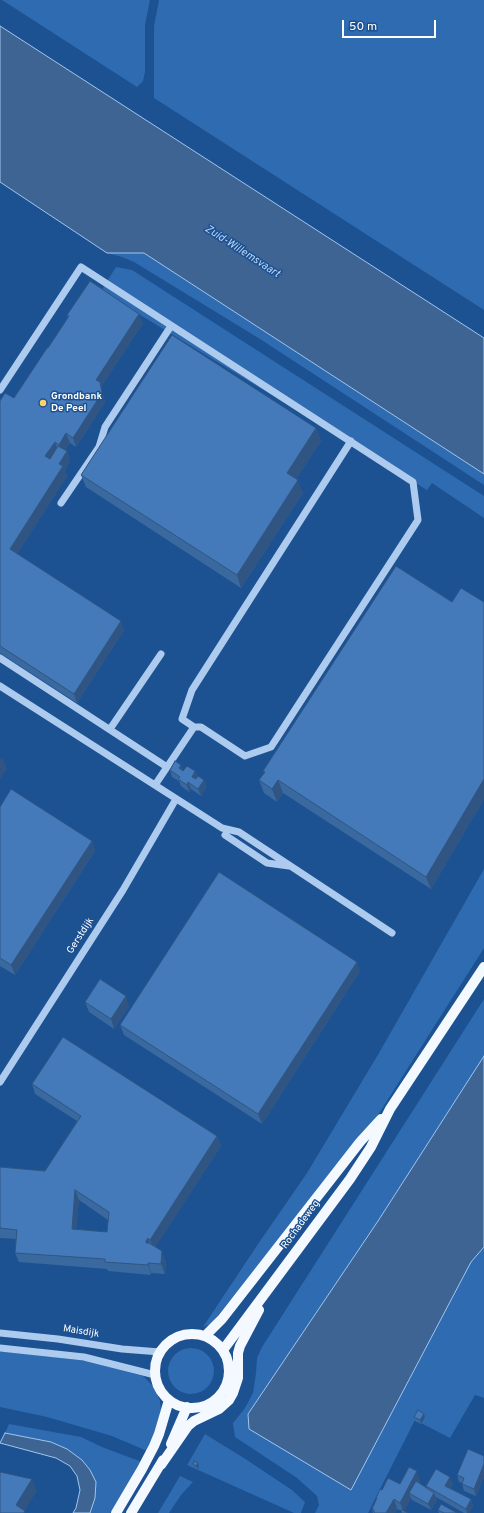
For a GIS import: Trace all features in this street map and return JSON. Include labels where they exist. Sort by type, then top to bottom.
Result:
[{"type":"main road","name":"Rochadeweg","points":[[222,1350],[275,1282],[350,1179],[370,1147],[390,1109],[484,967]]},
{"type":"main road","name":"Rochadeweg","points":[[205,1336],[222,1319],[360,1142],[390,1109]]},
{"type":"main road","points":[[131,1513],[161,1465],[188,1426],[194,1421],[220,1409],[229,1400],[235,1390],[238,1378],[238,1353],[240,1346],[275,1282]]},
{"type":"main road","points":[[190,1334],[205,1336],[215,1342],[222,1350],[226,1357],[228,1378],[223,1390],[214,1400],[201,1406],[187,1407],[178,1405],[169,1400],[162,1393],[157,1384],[155,1374],[156,1363],[160,1352],[168,1342],[179,1336],[190,1334]]},
{"type":"main road","points":[[116,1513],[151,1453],[159,1434],[169,1400]]},
{"type":"main road","points":[[161,1465],[187,1407]]},
{"type":"street","points":[[0,390],[81,267],[413,482],[418,520],[271,747],[245,756],[202,727],[194,727],[182,719],[192,690],[351,442]]},
{"type":"street","points":[[61,502],[98,447],[105,427],[172,326]]},
{"type":"street","points":[[110,730],[161,654]]},
{"type":"street","points":[[0,658],[167,767]]},
{"type":"street","points":[[0,686],[155,785],[224,832],[239,832],[392,933]]},
{"type":"street","points":[[155,785],[194,727]]},
{"type":"street","name":"Gerstdijk","points":[[0,1082],[123,890],[176,799]]},
{"type":"street","name":"Maisdijk","points":[[0,1333],[58,1339],[122,1349],[160,1352]]},
{"type":"street","points":[[0,1348],[84,1357],[155,1374]]},
{"type":"shaded area","points":[[2,0],[150,0],[145,25],[145,72],[143,81],[137,87]]},
{"type":"shaded area","points":[[159,0],[484,0],[484,310],[154,98],[154,26]]},
{"type":"shaded area","points":[[107,253],[144,253],[484,474],[484,485],[260,339],[134,262]]},
{"type":"shaded area","points":[[116,267],[132,270],[484,496],[484,518],[432,483],[427,490],[101,291]]},
{"type":"shaded area","points":[[484,869],[484,948],[378,1115],[211,1324],[203,1327],[307,1173],[379,1053]]},
{"type":"shaded area","points":[[484,999],[484,1056],[378,1221],[248,1414],[249,1422],[471,1262],[484,1247],[484,1398],[475,1395],[450,1438],[415,1420],[368,1513],[315,1513],[319,1505],[317,1496],[297,1478],[235,1437],[233,1423],[245,1408],[253,1393],[257,1358],[262,1347]]},
{"type":"shaded area","points":[[191,1348],[204,1352],[210,1358],[214,1371],[210,1384],[204,1390],[191,1394],[178,1390],[172,1384],[168,1371],[172,1358],[178,1352]]},
{"type":"shaded area","points":[[0,1351],[87,1361],[143,1376],[154,1387],[160,1401],[161,1410],[159,1422],[147,1451],[112,1436],[47,1417],[0,1407]]},
{"type":"shaded area","points":[[9,1424],[81,1437],[102,1447],[142,1462],[110,1513],[90,1513],[95,1498],[96,1482],[51,1442],[5,1433]]},
{"type":"shaded area","points":[[205,1434],[292,1490],[305,1502],[301,1513],[294,1513],[187,1465]]},
{"type":"shaded area","points":[[180,1476],[193,1482],[181,1495],[169,1513],[158,1513]]},
{"type":"water","name":"Zuid-Willemsvaart","points":[[0,26],[484,338],[484,474],[144,253],[107,253],[0,182]]},
{"type":"water","points":[[484,1056],[484,1247],[471,1262],[351,1490],[249,1429],[248,1414],[378,1221]]},
{"type":"water","points":[[5,1433],[51,1442],[67,1449],[82,1460],[90,1470],[96,1482],[95,1498],[90,1513],[73,1513],[76,1508],[80,1490],[77,1476],[70,1466],[56,1458],[0,1443]]},
{"type":"building","points":[[90,281],[139,314],[96,380],[100,382],[102,393],[73,438],[66,433],[59,445],[55,442],[45,456],[50,459],[58,446],[67,451],[59,464],[63,466],[10,549],[121,621],[74,694],[0,646],[0,401],[5,393],[14,398],[69,316],[67,315]]},
{"type":"building","points":[[172,335],[316,428],[287,473],[298,480],[237,575],[81,475]]},
{"type":"building","points":[[396,566],[452,602],[461,588],[484,602],[484,779],[426,877],[278,780],[272,789],[259,780],[265,772],[263,771]]},
{"type":"building","points":[[175,761],[181,765],[179,768],[183,771],[187,766],[195,771],[192,777],[196,779],[198,776],[204,780],[198,789],[188,782],[187,785],[178,779],[180,777],[170,770]]},
{"type":"building","points":[[11,789],[92,841],[11,965],[0,958],[0,807]]},
{"type":"building","points":[[219,872],[357,962],[258,1114],[120,1025]]},
{"type":"building","points":[[100,979],[126,996],[111,1019],[85,1002]]},
{"type":"building","points":[[63,1037],[217,1136],[150,1240],[148,1238],[146,1241],[146,1243],[149,1243],[162,1251],[161,1264],[148,1263],[148,1265],[105,1262],[105,1259],[15,1253],[17,1230],[0,1228],[0,1167],[45,1171],[81,1116],[32,1084]],"holes":[[[75,1190],[109,1212],[107,1232],[72,1229]]]},
{"type":"building","points":[[418,1410],[424,1414],[420,1420],[414,1417]]},
{"type":"building","points":[[468,1449],[484,1456],[484,1464],[474,1489],[462,1484],[464,1478],[457,1475]]},
{"type":"building","points":[[194,1461],[198,1463],[196,1466],[193,1464]]},
{"type":"building","points":[[409,1467],[417,1471],[400,1503],[394,1499],[386,1513],[375,1513],[372,1509],[376,1498],[380,1489],[382,1490],[388,1478],[400,1484]]},
{"type":"building","points":[[436,1469],[450,1477],[445,1486],[471,1499],[466,1509],[426,1486]]},
{"type":"building","points":[[0,1472],[32,1479],[16,1505],[25,1511],[24,1513],[0,1513]]},
{"type":"building","points":[[416,1481],[434,1493],[428,1504],[409,1493]]},
{"type":"building","points":[[441,1504],[457,1513],[444,1513],[438,1510]]},
{"type":"building","points":[[402,1510],[408,1513],[401,1513]]},
{"type":"place","name":"Grondbank De Peel","points":[[43,403]]}]
